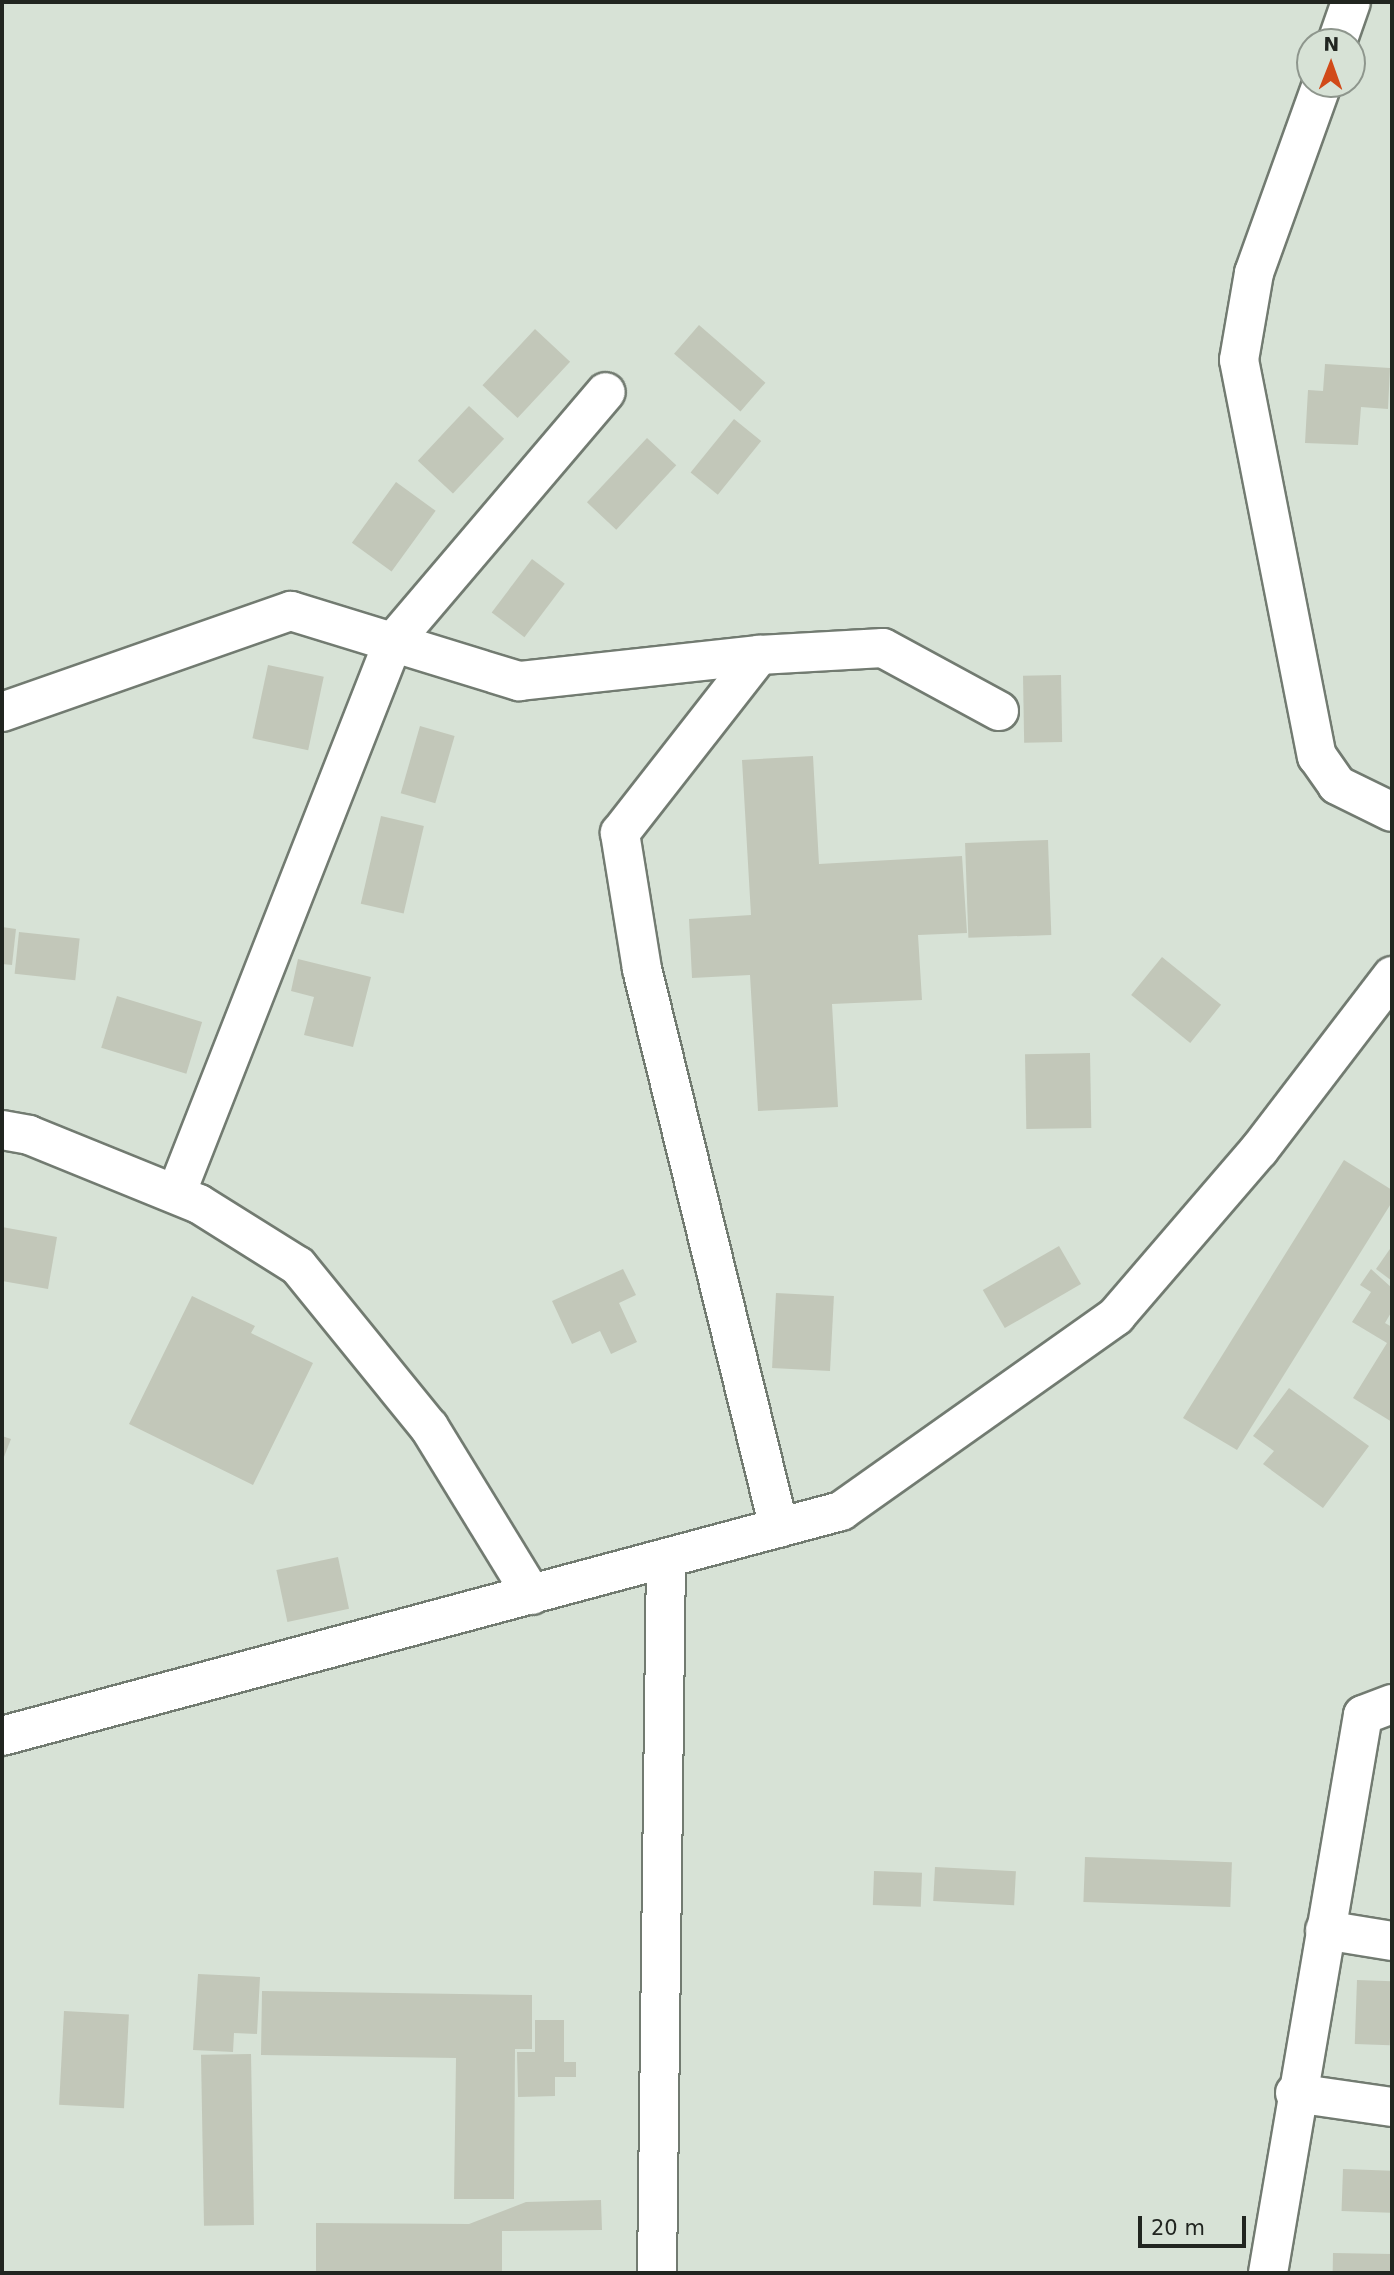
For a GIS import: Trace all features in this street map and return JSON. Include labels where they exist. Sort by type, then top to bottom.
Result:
[{"type":"lane","points":[[1341,28],[1351,2]]},
{"type":"lane","points":[[1317,98],[1254,273],[1239,360],[1317,756],[1337,785],[1392,812]]},
{"type":"lane","points":[[176,1194],[393,642],[606,393]]},
{"type":"lane","points":[[2,712],[291,611],[519,681],[759,655],[883,648],[999,711]]},
{"type":"lane","points":[[759,655],[620,833],[642,969],[779,1528]]},
{"type":"lane","points":[[2,1736],[841,1511],[1116,1315],[1259,1150],[1392,976]]},
{"type":"lane","points":[[2,1130],[29,1135],[176,1194],[298,1266],[429,1427],[532,1595]]},
{"type":"lane","points":[[657,2273],[666,1559]]},
{"type":"lane","points":[[1268,2273],[1295,2093],[1363,1715],[1392,1704]]},
{"type":"lane","points":[[1325,1930],[1392,1941]]},
{"type":"lane","points":[[1295,2093],[1392,2107]]},
{"type":"building","points":[[699,325],[765,383],[740,411],[674,354]]},
{"type":"building","points":[[535,329],[570,362],[518,418],[482,385]]},
{"type":"building","points":[[1325,364],[1390,368],[1388,409],[1361,407],[1358,445],[1305,443],[1308,390],[1323,391]]},
{"type":"building","points":[[469,406],[504,439],[453,494],[418,461]]},
{"type":"building","points":[[734,419],[761,441],[718,495],[691,473]]},
{"type":"building","points":[[647,438],[676,465],[616,530],[587,502]]},
{"type":"building","points":[[396,482],[436,511],[392,571],[352,543]]},
{"type":"building","points":[[532,559],[565,584],[524,637],[492,613]]},
{"type":"building","points":[[268,665],[324,677],[308,750],[252,738]]},
{"type":"building","points":[[1061,675],[1062,742],[1024,743],[1023,676]]},
{"type":"building","points":[[420,726],[455,736],[435,803],[401,793]]},
{"type":"building","points":[[813,756],[819,864],[962,856],[967,933],[918,935],[922,1000],[832,1004],[838,1107],[758,1111],[750,975],[692,978],[689,919],[751,915],[742,760]]},
{"type":"building","points":[[381,816],[424,826],[404,914],[361,904]]},
{"type":"building","points":[[1048,840],[1051,935],[968,938],[965,843]]},
{"type":"building","points":[[2,927],[16,929],[12,965],[2,964]]},
{"type":"building","points":[[19,932],[80,938],[75,980],[15,974]]},
{"type":"building","points":[[1162,957],[1221,1005],[1190,1043],[1131,995]]},
{"type":"building","points":[[298,959],[371,977],[353,1047],[304,1035],[314,997],[291,991]]},
{"type":"building","points":[[117,996],[202,1022],[186,1074],[101,1048]]},
{"type":"building","points":[[1090,1053],[1091,1128],[1026,1129],[1025,1054]]},
{"type":"building","points":[[1344,1160],[1392,1190],[1392,1202],[1237,1450],[1183,1418]]},
{"type":"building","points":[[2,1227],[57,1237],[48,1289],[2,1281]]},
{"type":"building","points":[[1059,1246],[1081,1284],[1005,1328],[983,1290]]},
{"type":"building","points":[[1392,1246],[1392,1281],[1376,1269]]},
{"type":"building","points":[[623,1269],[636,1295],[619,1303],[637,1342],[611,1354],[600,1331],[572,1344],[552,1301]]},
{"type":"building","points":[[1371,1269],[1392,1288],[1392,1311],[1385,1323],[1392,1327],[1392,1422],[1353,1398],[1387,1343],[1352,1322],[1371,1292],[1360,1285]]},
{"type":"building","points":[[776,1293],[834,1296],[830,1371],[772,1368]]},
{"type":"building","points":[[192,1296],[255,1326],[251,1333],[313,1363],[253,1485],[129,1424]]},
{"type":"building","points":[[1289,1388],[1369,1446],[1323,1508],[1263,1464],[1274,1451],[1253,1436]]},
{"type":"building","points":[[2,1436],[11,1439],[2,1462]]},
{"type":"building","points":[[338,1557],[349,1609],[287,1622],[276,1570]]},
{"type":"building","points":[[1085,1857],[1232,1862],[1230,1907],[1083,1902]]},
{"type":"building","points":[[935,1867],[1016,1871],[1014,1905],[933,1901]]},
{"type":"building","points":[[874,1871],[922,1873],[921,1907],[873,1905]]},
{"type":"building","points":[[198,1974],[260,1977],[257,2034],[234,2033],[233,2052],[193,2050]]},
{"type":"building","points":[[1357,1980],[1392,1981],[1390,2045],[1355,2044]]},
{"type":"building","points":[[262,1991],[532,1995],[532,2049],[515,2049],[514,2199],[454,2199],[456,2058],[261,2055]]},
{"type":"building","points":[[64,2011],[129,2014],[124,2108],[59,2105]]},
{"type":"building","points":[[535,2020],[564,2020],[564,2062],[576,2062],[576,2077],[555,2077],[555,2096],[518,2097],[517,2052],[535,2052]]},
{"type":"building","points":[[251,2054],[254,2225],[204,2226],[201,2055]]},
{"type":"building","points":[[1343,2169],[1392,2171],[1391,2213],[1342,2211]]},
{"type":"building","points":[[601,2200],[602,2230],[502,2231],[502,2273],[316,2273],[316,2223],[469,2224],[526,2202]]},
{"type":"building","points":[[1333,2253],[1392,2254],[1392,2273],[1333,2273]]}]
